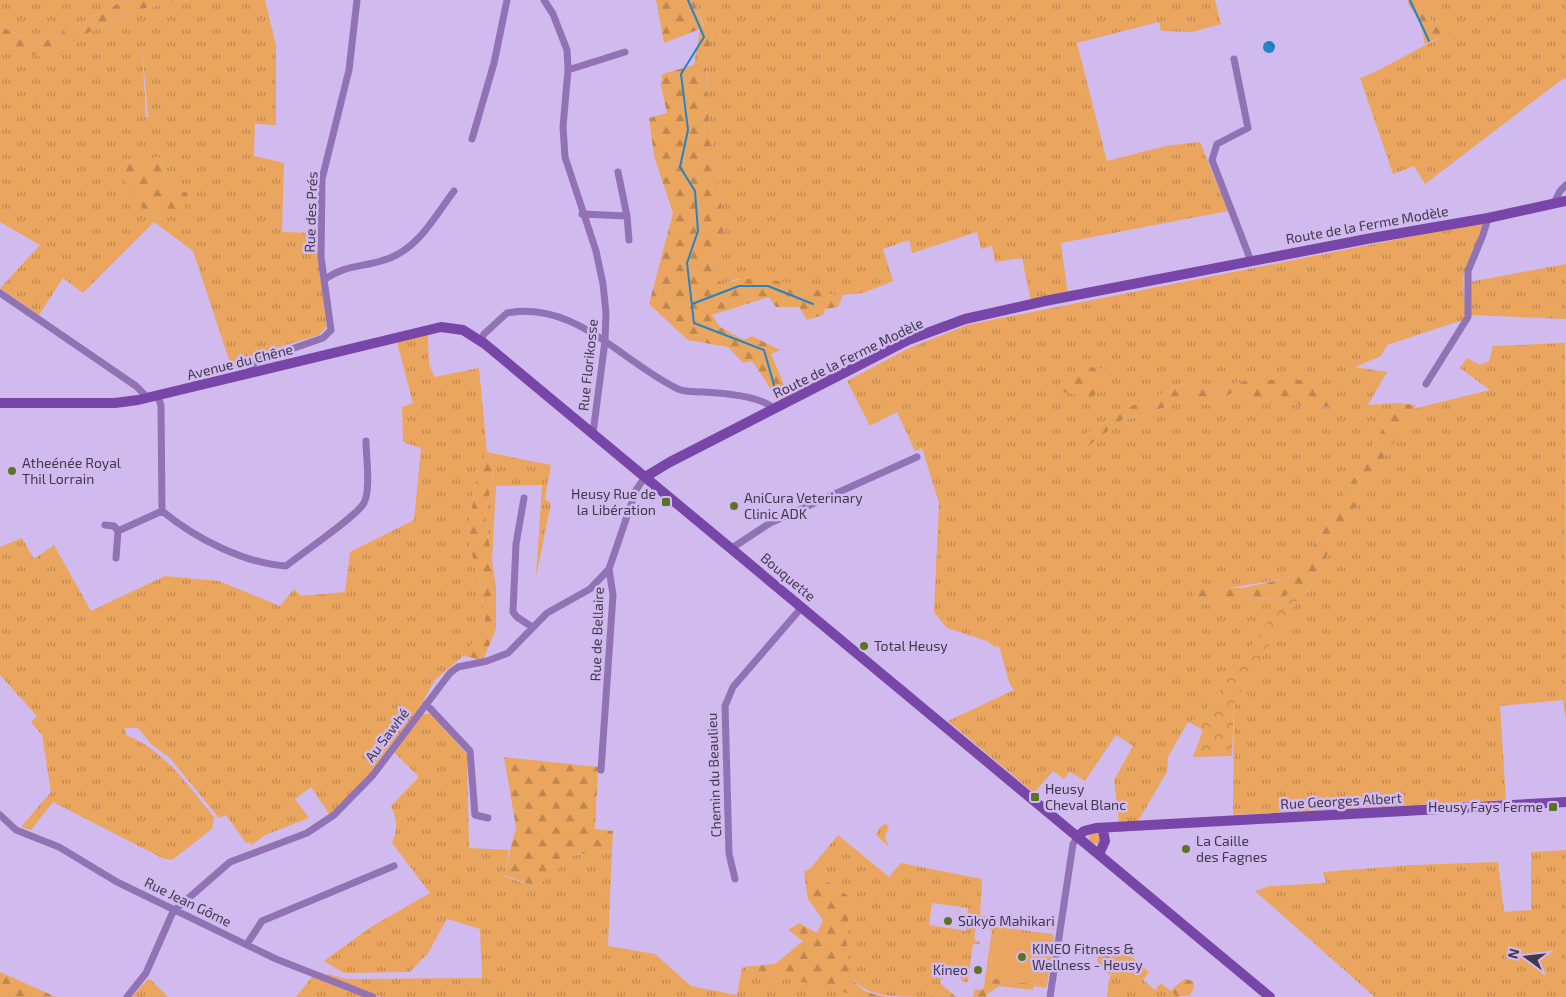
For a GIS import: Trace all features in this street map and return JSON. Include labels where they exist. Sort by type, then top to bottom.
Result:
[{"type":"main road","name":"Route de la Ferme Modèle","points":[[645,477],[908,340],[965,319],[1045,301],[1488,218],[1566,201]]},
{"type":"main road","name":"Avenue du Chêne","points":[[0,402],[116,403],[153,397],[441,327],[458,328],[481,340]]},
{"type":"main road","name":"Bouquette","points":[[481,340],[1270,997]]},
{"type":"main road","name":"Rue Georges Albert","points":[[1078,836],[1084,830],[1102,832],[1117,828],[1566,802]]},
{"type":"main road","points":[[1099,854],[1102,832]]},
{"type":"street","name":"Rue des Prés","points":[[250,374],[251,366],[257,361],[323,338],[331,330],[320,240],[323,172],[349,70],[357,0]]},
{"type":"street","points":[[472,139],[494,63],[507,0]]},
{"type":"street","name":"Rue Florikosse","points":[[544,0],[553,14],[567,50],[568,70],[563,127],[565,157],[582,214],[596,251],[604,284],[605,341],[593,433]]},
{"type":"street","points":[[568,70],[625,52]]},
{"type":"street","points":[[1234,58],[1248,128],[1217,144],[1212,160],[1251,261]]},
{"type":"street","points":[[618,172],[627,216],[629,240]]},
{"type":"street","points":[[1554,203],[1560,191],[1566,185]]},
{"type":"street","points":[[324,280],[346,267],[363,266],[389,258],[415,243],[454,191]]},
{"type":"street","points":[[582,214],[627,216]]},
{"type":"street","points":[[1426,384],[1468,318],[1468,271],[1488,218]]},
{"type":"street","points":[[0,293],[153,397],[161,429],[162,512]]},
{"type":"street","points":[[481,340],[484,334],[507,312],[546,312],[605,341],[680,390],[760,401],[769,404],[774,410]]},
{"type":"street","points":[[162,512],[221,547],[267,564],[286,566],[364,503],[367,482],[366,441]]},
{"type":"street","points":[[732,548],[770,523],[917,457]]},
{"type":"street","name":"Rue de Bellaire","points":[[601,770],[613,595],[609,569],[636,490],[645,477]]},
{"type":"street","points":[[524,498],[516,544],[513,612],[517,618],[532,627]]},
{"type":"street","points":[[118,531],[162,512]]},
{"type":"street","points":[[105,525],[114,526],[118,531],[116,558]]},
{"type":"street","name":"Au Sawhé","points":[[176,909],[230,862],[307,833],[334,815],[372,775],[450,673],[458,667],[487,661],[508,653],[547,613],[590,589],[609,569]]},
{"type":"street","name":"Chemin du Beaulieu","points":[[734,879],[729,854],[725,706],[733,687],[802,606]]},
{"type":"street","points":[[426,704],[470,751],[476,815],[488,818]]},
{"type":"street","name":"Rue Jean Gôme","points":[[0,815],[16,830],[59,847],[108,878],[176,909],[276,959],[373,997]]},
{"type":"street","points":[[1050,997],[1071,855],[1073,844],[1078,836]]},
{"type":"street","points":[[247,944],[262,921],[394,866]]},
{"type":"street","points":[[127,997],[146,973],[176,909]]},
{"type":"green space","points":[[0,0],[125,0],[38,45],[0,26]]},
{"type":"green space","points":[[125,0],[188,0],[140,9],[93,30],[46,58],[0,45],[0,26],[38,45]]},
{"type":"green space","points":[[188,0],[265,0],[276,46],[276,125],[255,124],[254,156],[284,163],[282,232],[315,233],[327,326],[319,335],[260,353],[232,369],[193,251],[154,222],[83,293],[63,278],[39,315],[0,288],[40,245],[0,222],[0,45],[46,58],[93,30],[140,9]],"holes":[[[142,47],[148,117],[146,117]],[[160,157],[166,188],[118,170],[125,162]]]},
{"type":"green space","points":[[656,0],[694,0],[704,28],[714,28],[706,65],[707,105],[724,225],[713,277],[723,284],[736,280],[750,279],[780,281],[836,295],[838,307],[825,309],[823,315],[807,320],[799,307],[776,307],[769,297],[712,315],[720,327],[744,340],[752,336],[780,350],[771,354],[790,399],[781,404],[752,361],[743,363],[728,347],[688,340],[649,304],[673,213],[654,156],[649,118],[667,113],[661,86],[662,74],[694,65],[700,29],[664,43]]},
{"type":"green space","points":[[694,0],[1215,0],[1221,24],[1192,32],[1161,31],[1159,22],[1077,43],[1107,161],[1166,146],[1200,142],[1228,211],[1061,243],[1068,295],[1031,302],[1022,258],[995,262],[992,246],[981,249],[977,232],[912,253],[909,240],[883,249],[893,281],[863,293],[843,295],[838,307],[836,295],[736,279],[723,284],[713,277],[724,225],[707,105],[706,65],[714,28],[705,28]]},
{"type":"green space","points":[[1407,0],[1422,0],[1431,20],[1453,31],[1425,44],[1421,26]]},
{"type":"green space","points":[[1422,0],[1566,0],[1566,80],[1564,78],[1425,184],[1414,166],[1393,174],[1360,78],[1452,31],[1431,20]]},
{"type":"green space","points":[[160,157],[166,188],[188,193],[183,210],[146,214],[118,170],[125,162]]},
{"type":"green space","points":[[1485,220],[1473,254],[1469,225]]},
{"type":"green space","points":[[1469,225],[1473,254],[1463,278],[1466,315],[1463,320],[1387,345],[1381,356],[1355,367],[1387,372],[1368,405],[1398,403],[1296,576],[1193,596],[1198,600],[1197,604],[1229,599],[1285,598],[1201,717],[1188,722],[1168,757],[1167,772],[1138,821],[1119,822],[1114,780],[1133,746],[1116,735],[1085,781],[1070,772],[1064,779],[1053,771],[1034,793],[948,721],[1014,690],[1010,685],[999,646],[995,647],[987,641],[947,628],[934,612],[939,503],[922,448],[915,451],[897,412],[870,426],[847,381],[907,349],[967,325]],"holes":[[[1247,380],[1332,407],[1274,403],[1232,393],[1209,404],[1180,401],[1140,417],[1123,419],[1078,439],[1126,408],[1184,385],[1215,391]]]},
{"type":"green space","points":[[1566,264],[1566,319],[1470,315],[1469,282]]},
{"type":"green space","points":[[428,335],[429,365],[435,377],[479,368],[487,452],[478,470],[467,537],[481,586],[485,623],[467,653],[435,680],[418,710],[373,773],[330,815],[311,787],[295,799],[309,818],[265,835],[252,845],[250,842],[246,843],[226,815],[219,818],[169,757],[152,745],[138,728],[125,728],[126,735],[153,750],[185,781],[214,817],[212,829],[172,860],[162,858],[53,802],[31,830],[21,827],[51,792],[42,735],[31,722],[37,716],[0,675],[0,547],[22,538],[34,559],[54,545],[91,611],[165,576],[219,581],[280,606],[294,589],[301,596],[345,592],[350,552],[414,520],[421,448],[403,442],[402,407],[413,403],[397,342]]},
{"type":"green space","points":[[1565,343],[1566,721],[1563,700],[1500,706],[1506,800],[1233,815],[1234,703],[1299,597],[1308,591],[1334,542],[1413,409],[1490,390],[1460,368],[1467,358],[1480,365],[1489,361],[1493,346]]},
{"type":"green space","points":[[1081,366],[1107,369],[1093,398],[1062,392]]},
{"type":"green space","points":[[1247,380],[1323,380],[1332,407],[1274,403],[1232,393],[1209,404],[1180,401],[1140,417],[1123,419],[1087,447],[1078,439],[1126,408],[1184,385],[1215,391]]},
{"type":"green space","points":[[1398,403],[1416,405],[1334,542],[1308,591],[1299,597],[1288,593],[1285,598],[1229,599],[1196,604],[1198,600],[1193,596],[1197,589],[1243,588],[1296,576]]},
{"type":"green space","points":[[487,452],[491,453],[494,472],[485,515],[496,587],[496,629],[483,660],[464,656],[485,623],[481,586],[467,537],[478,470]]},
{"type":"green space","points":[[491,453],[551,465],[545,499],[551,503],[536,577],[542,485],[496,486],[492,561],[485,515],[494,472]]},
{"type":"green space","points":[[1288,593],[1299,597],[1234,703],[1232,756],[1193,757],[1203,730],[1188,722],[1201,717]]},
{"type":"green space","points":[[423,714],[431,714],[467,754],[469,848],[509,850],[504,876],[536,887],[574,855],[612,851],[608,946],[655,954],[691,986],[737,995],[742,967],[865,997],[381,997],[326,976],[328,974],[346,979],[482,978],[480,929],[447,919],[428,953],[410,972],[344,973],[324,961],[371,927],[430,893],[392,843],[396,824],[391,806],[419,777],[394,752]]},
{"type":"green space","points":[[504,757],[598,767],[595,829],[613,831],[612,851],[574,855],[536,887],[504,875],[516,827]]},
{"type":"green space","points":[[885,824],[889,826],[885,837],[888,846],[876,835],[880,827]]},
{"type":"green space","points":[[1095,832],[1101,838],[1095,844],[1089,838]]},
{"type":"green space","points":[[838,835],[889,877],[901,863],[982,879],[980,916],[1055,927],[1055,929],[967,917],[968,908],[932,903],[929,925],[966,931],[968,922],[976,924],[978,928],[976,927],[974,940],[980,942],[980,944],[973,944],[968,982],[964,982],[955,973],[946,972],[930,997],[890,996],[875,993],[862,987],[853,978],[848,965],[846,946],[848,922],[854,906],[854,900],[810,869]]},
{"type":"green space","points":[[1566,850],[1566,997],[1375,997],[1255,891],[1270,886],[1326,883],[1323,872],[1412,865],[1498,862],[1504,912],[1531,910],[1531,852]]},
{"type":"green space","points":[[810,869],[854,900],[854,906],[848,922],[849,967],[856,983],[862,989],[888,997],[863,997],[742,967],[775,964],[803,941],[788,930],[799,923],[817,933],[823,920],[808,899],[804,871]]},
{"type":"green space","points":[[992,926],[1052,934],[1054,937],[996,929],[989,978],[985,978],[992,930],[989,929]]},
{"type":"green space","name":"KINEO Fitness & Wellness - Heusy","points":[[996,929],[1054,937],[1047,986],[989,978]]},
{"type":"green space","points":[[1117,950],[1123,961],[1121,967],[1109,975],[1097,961],[1098,955]]},
{"type":"green space","points":[[1124,950],[1149,972],[1143,980],[1155,990],[1161,983],[1179,997],[1107,997],[1109,979]]},
{"type":"green space","points":[[0,972],[56,997],[0,997]]},
{"type":"green space","points":[[313,976],[369,997],[296,997]]},
{"type":"green space","points":[[985,978],[1046,986],[1046,988],[1034,986],[1033,990],[1000,986],[987,994],[986,997],[973,997],[975,989],[981,990],[984,988]]},
{"type":"green space","points":[[148,979],[151,980],[168,997],[132,997]]},
{"type":"green space","points":[[1185,979],[1193,981],[1194,987],[1190,995],[1177,997],[1172,992],[1173,988]]},
{"type":"green space","points":[[939,982],[956,997],[930,997]]},
{"type":"water","points":[[1267,41],[1271,41],[1275,47],[1271,53],[1267,53],[1263,49],[1263,45]]},
{"type":"waterway","points":[[688,0],[704,37],[681,74],[688,130],[680,167],[695,191],[698,231],[687,263],[694,323],[764,350],[776,392]]},
{"type":"waterway","points":[[1410,0],[1429,41]]},
{"type":"waterway","points":[[692,304],[739,286],[768,286],[813,304]]},
{"type":"place","name":"Atheénée Royal Thil Lorrain","points":[[12,471]]},
{"type":"place","name":"Heusy Rue de la Libération","points":[[666,502]]},
{"type":"place","name":"AniCura Veterinary Clinic ADK","points":[[734,506]]},
{"type":"place","name":"Total Heusy","points":[[864,646]]},
{"type":"place","name":"Heusy Cheval Blanc","points":[[1035,797]]},
{"type":"place","name":"Heusy Fays Ferme","points":[[1553,807]]},
{"type":"place","name":"La Caille des Fagnes","points":[[1186,849]]},
{"type":"place","name":"Sūkyō Mahikari","points":[[948,921]]},
{"type":"place","name":"KINEO Fitness & Wellness - Heusy","points":[[1022,957]]},
{"type":"place","name":"Kineo","points":[[978,970]]}]
